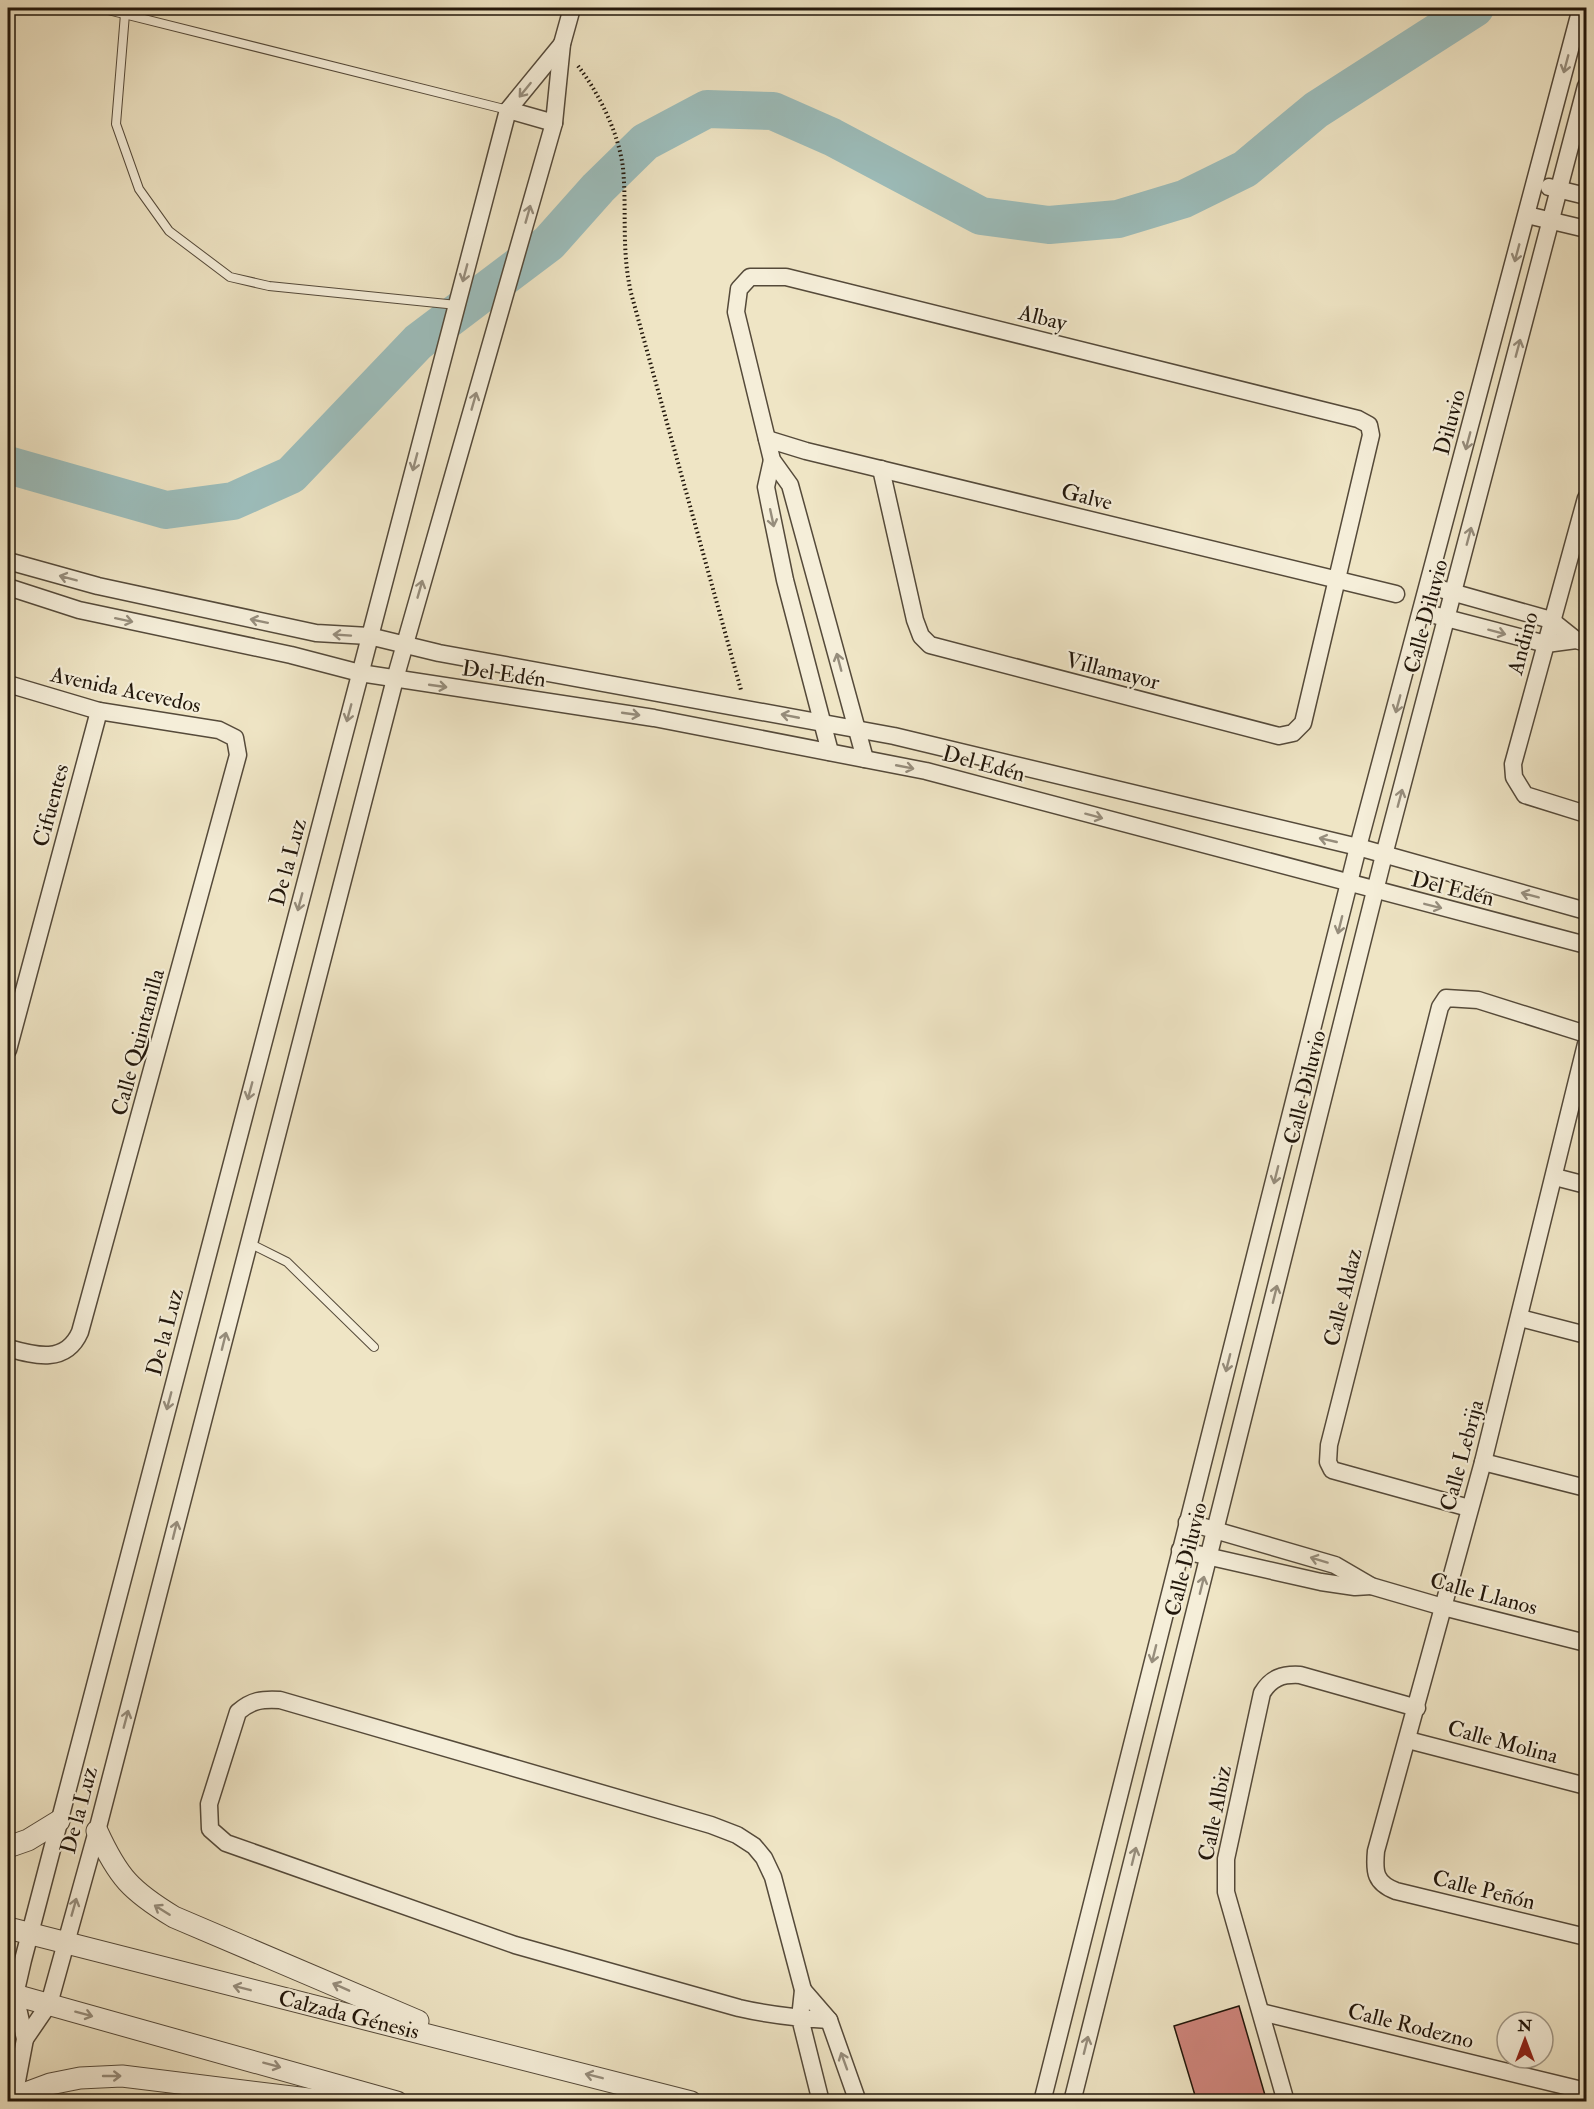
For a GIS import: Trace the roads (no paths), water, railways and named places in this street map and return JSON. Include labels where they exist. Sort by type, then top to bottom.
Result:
[{"type":"street","points":[[554,123],[508,110],[562,44],[572,8]]},
{"type":"street","name":"Diluvio","points":[[1042,2102],[1359,847],[1430,586],[1581,8]]},
{"type":"street","name":"De la Luz","points":[[14,2099],[25,2039],[49,2004],[97,1831],[404,645],[554,123],[562,44]]},
{"type":"street","name":"Calle Diluvio","points":[[1072,2102],[1384,855],[1587,86]]},
{"type":"street","name":"De la Luz","points":[[25,2039],[11,1994],[30,1934],[508,110]]},
{"type":"street","points":[[1535,183],[1587,196]]},
{"type":"street","points":[[1527,215],[1587,229]]},
{"type":"street","name":"Albay","points":[[865,759],[790,485],[772,460],[736,312],[736,297],[743,282],[750,277],[765,275],[786,277],[1359,418],[1369,425],[1371,435],[1339,572]]},
{"type":"street","name":"Galve","points":[[767,439],[881,469],[1339,572],[1396,594]]},
{"type":"street","name":"Albay","points":[[772,460],[766,487],[830,752]]},
{"type":"street","name":"Villamayor","points":[[881,469],[915,620],[921,636],[930,645],[1279,736],[1293,732],[1303,723],[1339,572]]},
{"type":"street","name":"Andino","points":[[1586,499],[1514,753],[1514,777],[1525,795],[1587,814]]},
{"type":"street","name":"Del Edén","points":[[8,561],[98,586],[316,633],[369,636],[404,645],[857,729],[1359,847],[1587,911]]},
{"type":"street","points":[[1430,586],[1551,620],[1581,642]]},
{"type":"street","name":"Del Edén","points":[[8,587],[79,610],[291,655],[360,673],[654,718],[926,771],[1376,892],[1587,945]]},
{"type":"street","points":[[1423,612],[1546,644],[1581,642]]},
{"type":"street","name":"Avenida Acevedos","points":[[8,684],[99,711],[219,730],[235,738]]},
{"type":"street","name":"Cifuentes","points":[[8,1050],[99,711]]},
{"type":"street","name":"Calle Quintanilla","points":[[8,1348],[25,1353],[51,1355],[67,1352],[75,1344],[85,1318],[238,755],[235,738]]},
{"type":"street","name":"Calle Aldaz","points":[[1469,1508],[1343,1475],[1332,1470],[1328,1454],[1435,1019],[1446,998],[1478,1000],[1587,1034]]},
{"type":"street","name":"Calle Lebrija","points":[[1376,1877],[1376,1851],[1483,1462],[1587,1044]]},
{"type":"street","points":[[1555,1178],[1587,1185]]},
{"type":"street","points":[[1520,1318],[1587,1335]]},
{"type":"street","points":[[1483,1462],[1587,1488]]},
{"type":"street","points":[[1187,1522],[1335,1565],[1371,1586]]},
{"type":"street","points":[[1180,1550],[1322,1582],[1355,1587],[1371,1586]]},
{"type":"street","name":"Calle Llanos","points":[[1371,1586],[1443,1607],[1587,1643]]},
{"type":"street","name":"Calle Albiz","points":[[1286,2102],[1226,1892],[1225,1876],[1226,1859],[1262,1693],[1275,1678],[1286,1674],[1300,1675],[1417,1708]]},
{"type":"street","points":[[821,2102],[800,2018],[803,1990],[773,1877],[765,1858],[754,1846],[737,1835],[280,1700],[266,1699],[250,1702],[238,1712],[209,1804],[210,1828],[226,1843],[515,1945],[739,2008],[800,2018],[829,2020]]},
{"type":"street","name":"Calle Molina","points":[[1408,1740],[1587,1786]]},
{"type":"street","points":[[8,1847],[28,1840],[59,1821]]},
{"type":"street","points":[[97,1831],[112,1865],[123,1880],[146,1900],[174,1917],[471,2045]]},
{"type":"street","name":"Calle Peñón","points":[[1376,1877],[1384,1886],[1396,1891],[1587,1937]]},
{"type":"street","name":"Calzada Génesis","points":[[8,1928],[691,2102]]},
{"type":"street","points":[[803,1990],[829,2020],[858,2102]]},
{"type":"street","points":[[11,1994],[397,2102]]},
{"type":"street","name":"Calle Rodezno","points":[[1261,2012],[1587,2091]]},
{"type":"street","points":[[14,2099],[50,2084],[80,2078],[122,2076],[333,2102]]},
{"type":"lane","points":[[100,8],[508,110]]},
{"type":"lane","points":[[125,14],[116,123],[139,189],[169,231],[230,277],[269,285],[457,305]]},
{"type":"lane","points":[[249,1243],[287,1262],[374,1347]]},
{"type":"waterway","points":[[8,465],[166,510],[233,501],[291,475],[418,342],[549,243],[598,188],[645,142],[707,109],[773,111],[832,137],[981,216],[1049,225],[1118,219],[1184,199],[1245,169],[1316,110],[1475,8]]}]
